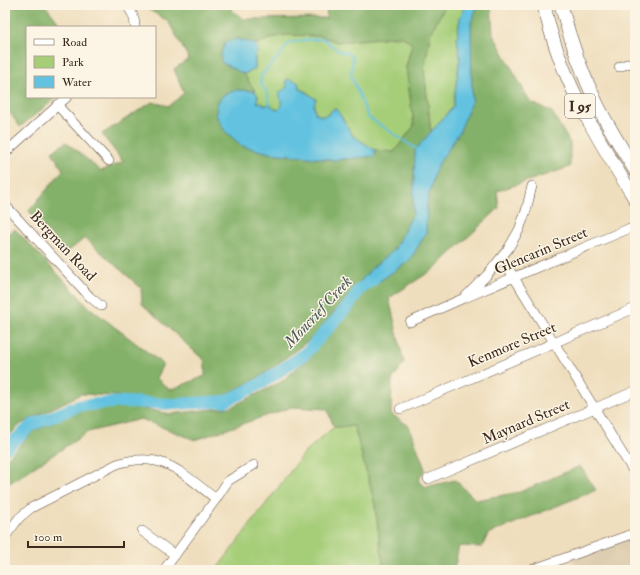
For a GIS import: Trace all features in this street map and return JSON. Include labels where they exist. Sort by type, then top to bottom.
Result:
[{"type":"highway","name":"I 95","points":[[544,5],[557,52],[576,96],[597,138],[635,199]]},
{"type":"highway","name":"I 95","points":[[561,5],[571,41],[588,84],[609,126],[635,170]]},
{"type":"street","points":[[128,7],[134,17],[135,26]]},
{"type":"street","points":[[619,67],[635,61]]},
{"type":"street","points":[[5,153],[66,98]]},
{"type":"street","points":[[57,105],[109,161]]},
{"type":"street","points":[[464,298],[502,258],[514,240],[523,221],[532,186]]},
{"type":"street","name":"Bergman Road","points":[[5,205],[90,297],[101,306]]},
{"type":"street","name":"Glencarin Street","points":[[410,322],[628,229]]},
{"type":"street","points":[[502,258],[635,474]]},
{"type":"street","name":"Kenmore Street","points":[[400,409],[635,308]]},
{"type":"street","name":"Maynard Street","points":[[428,479],[635,391]]},
{"type":"street","points":[[5,537],[19,518],[31,508],[117,464],[127,461],[146,459],[168,464],[179,470],[216,499]]},
{"type":"street","points":[[164,570],[228,481],[254,465]]},
{"type":"street","points":[[142,530],[175,555]]},
{"type":"street","points":[[531,570],[635,533]]},
{"type":"shaded area","points":[[635,536],[635,570],[578,570],[571,558]]},
{"type":"green space","points":[[5,5],[45,5],[61,26],[26,26],[26,98],[56,98],[20,127],[5,106]]},
{"type":"green space","points":[[141,5],[231,5],[231,10],[244,19],[327,18],[326,5],[446,5],[431,31],[424,69],[431,132],[415,150],[413,214],[394,250],[372,268],[313,337],[263,375],[222,397],[164,399],[81,394],[21,424],[5,439],[5,235],[15,229],[90,308],[163,364],[156,378],[170,390],[205,376],[205,361],[142,304],[141,288],[85,238],[66,253],[29,211],[63,170],[52,152],[66,142],[101,171],[123,162],[102,134],[152,102],[169,106],[184,93],[174,69],[189,59],[168,21]],"holes":[[[282,35],[320,36],[337,42],[402,36],[412,44],[406,67],[414,126],[394,152],[375,150],[374,156],[335,160],[270,153],[242,146],[224,130],[216,115],[217,104],[237,90],[255,91],[244,74],[237,39],[256,44]]]},
{"type":"green space","points":[[446,5],[465,5],[460,18],[457,38],[460,57],[453,107],[431,132],[424,69],[431,31]]},
{"type":"green space","points":[[478,5],[491,5],[493,34],[530,102],[552,112],[570,143],[570,167],[497,191],[499,208],[434,269],[389,298],[404,363],[392,380],[391,414],[409,426],[425,469],[418,481],[426,487],[455,480],[476,500],[520,492],[580,466],[596,490],[488,534],[482,547],[459,546],[454,570],[384,570],[374,500],[354,426],[334,427],[327,409],[292,407],[195,440],[141,419],[88,432],[5,486],[5,460],[34,431],[80,410],[132,407],[171,414],[231,407],[281,382],[311,356],[364,292],[410,260],[426,233],[427,203],[436,168],[460,131],[472,100],[471,22]]},
{"type":"green space","points":[[282,35],[320,36],[337,42],[402,36],[412,44],[406,67],[414,126],[394,152],[375,150],[353,136],[341,116],[333,109],[328,115],[321,116],[315,113],[313,97],[288,79],[286,81],[288,87],[284,90],[282,106],[278,110],[270,105],[264,105],[261,102],[257,102],[258,96],[244,74],[255,69],[255,55],[258,51],[256,44]]},
{"type":"green space","points":[[354,426],[374,500],[384,570],[216,570],[305,452],[334,427]]},
{"type":"water","points":[[465,5],[478,5],[471,22],[472,100],[460,131],[436,168],[427,203],[426,233],[410,260],[364,292],[358,284],[372,268],[394,250],[413,214],[415,150],[453,107],[460,57],[457,38],[460,18]]},
{"type":"water","points":[[237,39],[256,44],[258,51],[255,55],[255,69],[244,74],[221,62],[221,54],[225,43]]},
{"type":"water","points":[[287,79],[298,82],[300,89],[316,99],[314,105],[315,113],[321,116],[328,115],[333,109],[336,109],[353,136],[375,150],[375,156],[335,160],[270,153],[242,146],[224,130],[216,115],[217,104],[223,95],[237,90],[255,91],[258,96],[258,103],[261,102],[264,105],[270,105],[278,110],[282,106],[279,93],[287,87]]},
{"type":"waterway","points":[[270,105],[267,92],[261,84],[261,76],[289,43],[304,40],[324,39],[339,51],[348,53],[353,58],[351,75],[368,117],[418,150]]},
{"type":"waterway","name":"Moncrief Creek","points":[[5,449],[32,425],[78,406],[122,402],[175,404],[226,401],[262,383],[305,354],[350,304],[359,290],[374,279]]}]
